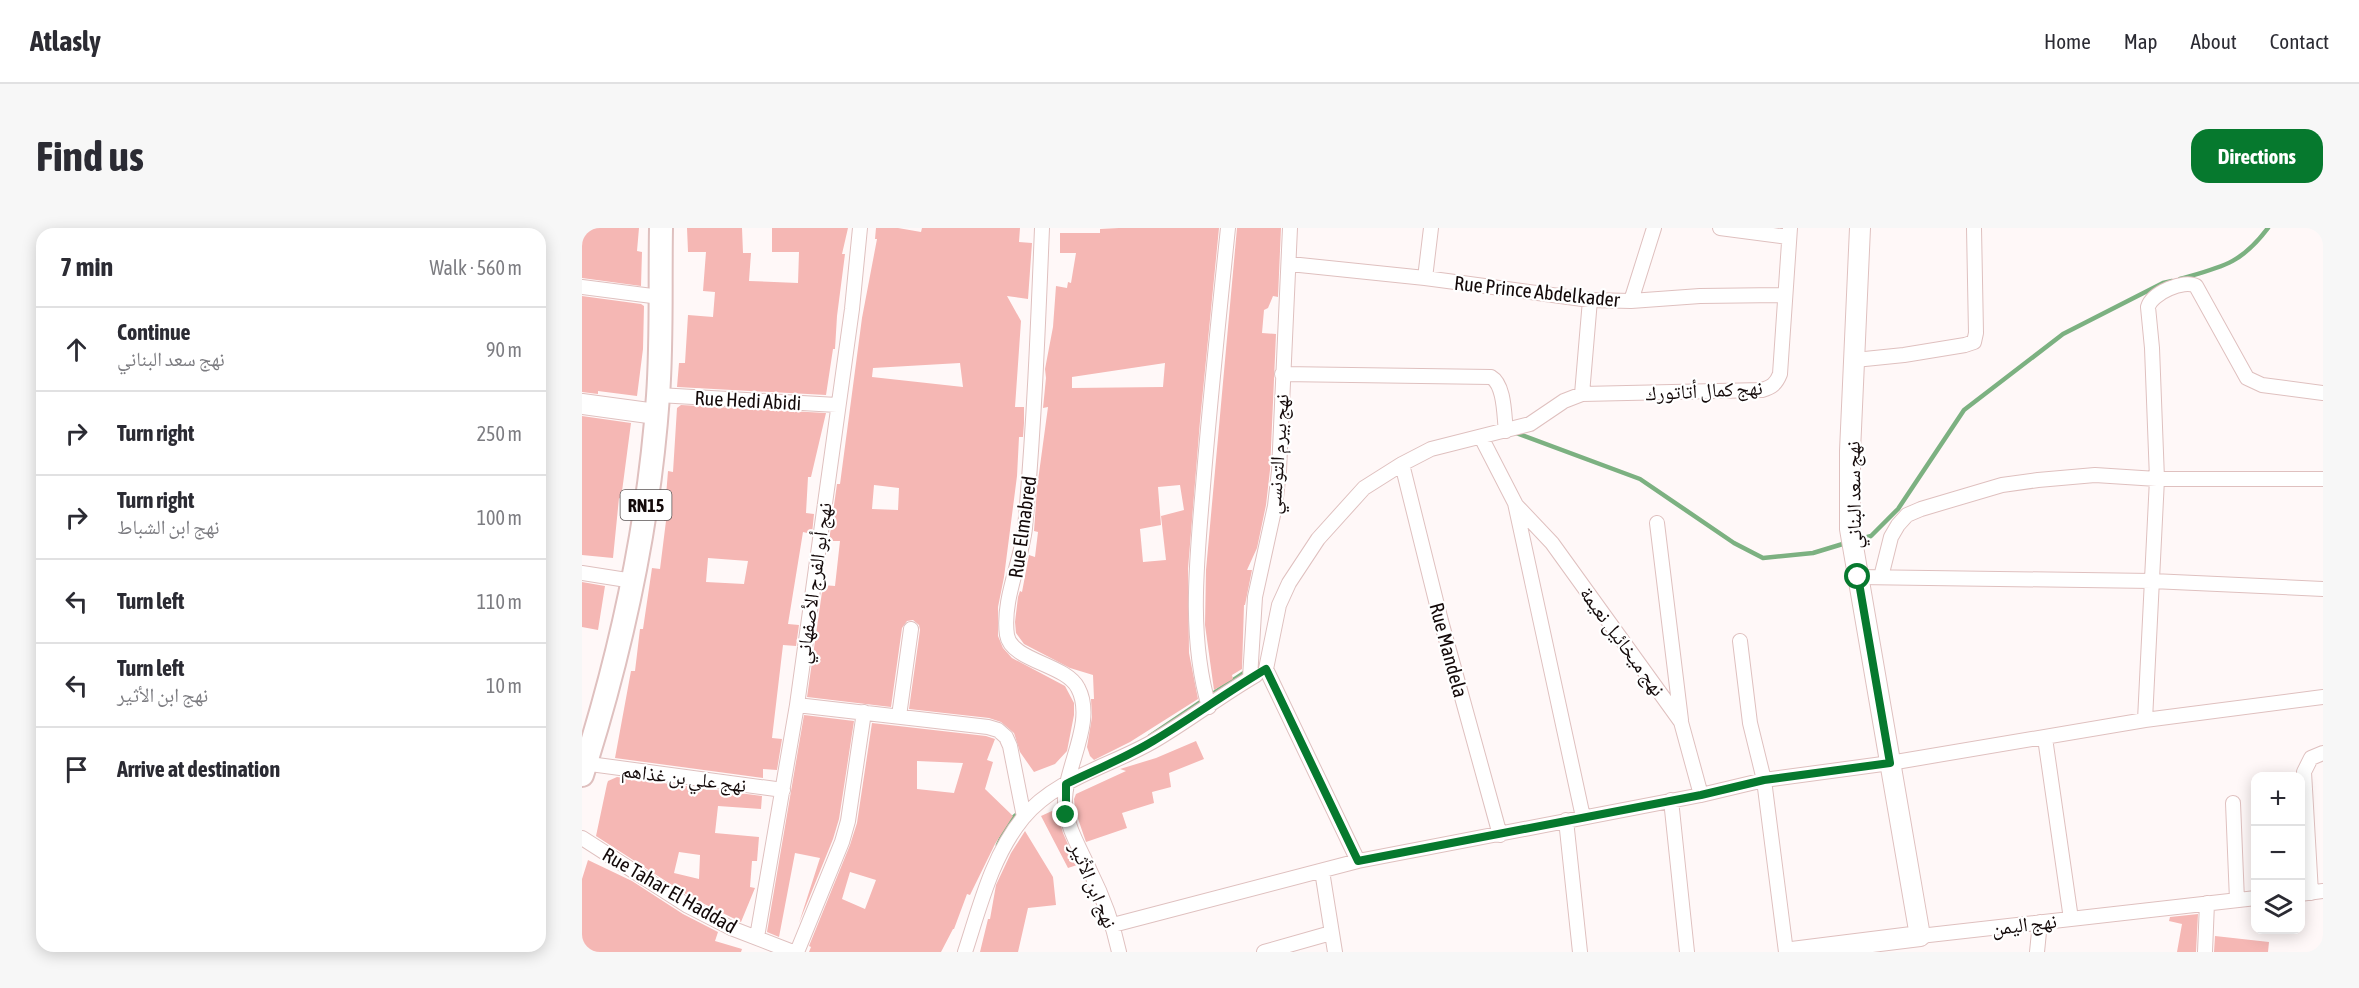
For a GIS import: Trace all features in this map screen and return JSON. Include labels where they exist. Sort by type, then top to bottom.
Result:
[{"type":"main road","name":"RN15","points":[[583,767],[633,580],[645,516],[657,405],[661,228]]},
{"type":"street","name":"نهج أبو الفرج الأصفهاني","points":[[757,938],[797,705],[852,309],[860,228]]},
{"type":"street","name":"Rue Elmabred","points":[[1042,228],[1034,435],[1023,545],[1007,615],[1007,634],[1009,643],[1017,650],[1063,674],[1071,679],[1078,688],[1082,713],[1080,738],[1066,784]]},
{"type":"street","points":[[1209,707],[1202,684],[1196,634],[1195,595],[1210,396],[1228,228]]},
{"type":"street","name":"نهج بيرم التونسي","points":[[1250,678],[1256,597],[1275,506],[1290,264],[1290,228]]},
{"type":"street","points":[[1425,278],[1431,228]]},
{"type":"street","points":[[1631,301],[1654,228]]},
{"type":"street","points":[[1720,228],[1789,232]]},
{"type":"street","name":"نهج سعد البناني","points":[[1860,228],[1850,451],[1850,530],[1920,936]]},
{"type":"street","points":[[1855,360],[1904,355],[1974,342],[1976,333],[1974,228]]},
{"type":"street","name":"نهج كمال أتاتورك","points":[[1582,394],[1771,388],[1777,382],[1780,374],[1789,232]]},
{"type":"street","name":"Rue Prince Abdelkader","points":[[1290,264],[1425,278],[1590,300],[1631,301],[1700,296],[1785,294]]},
{"type":"street","points":[[2145,720],[2157,479],[2149,302],[2159,294],[2184,283],[2196,286],[2247,378],[2262,385],[2323,393]]},
{"type":"street","points":[[582,287],[660,297]]},
{"type":"street","points":[[1358,861],[1266,669],[1280,605],[1293,575],[1318,539],[1364,488],[1431,449],[1530,424],[1564,401],[1582,394],[1590,300]]},
{"type":"street","points":[[1282,374],[1491,377],[1496,379],[1500,387],[1506,431]]},
{"type":"street","points":[[582,404],[657,405]]},
{"type":"street","name":"Rue Hedi Abidi","points":[[657,405],[837,405]]},
{"type":"street","points":[[1481,437],[1515,503],[1583,816]]},
{"type":"street","name":"Rue Mandela","points":[[1402,464],[1441,621],[1500,835]]},
{"type":"street","points":[[1881,577],[1891,537],[1907,515],[2002,485],[2095,475],[2157,479],[2323,479]]},
{"type":"street","name":"نهج ميخائيل نعيمة","points":[[1515,503],[1551,543],[1682,722],[1701,795]]},
{"type":"street","points":[[1657,523],[1682,722]]},
{"type":"street","points":[[1856,568],[1881,577],[2152,581],[2323,589]]},
{"type":"street","points":[[582,573],[633,580]]},
{"type":"street","points":[[899,716],[911,629]]},
{"type":"street","points":[[1740,641],[1750,723],[1764,780],[1786,952]]},
{"type":"street","points":[[965,952],[993,869],[1006,843],[1024,817],[1036,805],[1066,784],[1153,741],[1209,707],[1231,689],[1266,669]]},
{"type":"street","points":[[1113,925],[1358,861],[1701,795],[1764,780],[1890,763],[2145,720],[2323,697]]},
{"type":"street","points":[[797,705],[971,724],[998,730],[1006,737],[1010,746],[1024,817]]},
{"type":"street","points":[[795,952],[842,842],[848,821],[864,712]]},
{"type":"street","points":[[2045,738],[2071,919]]},
{"type":"street","points":[[2312,893],[2304,772],[2311,758],[2323,753]]},
{"type":"street","name":"نهج علي بن غذاهم","points":[[583,767],[783,790]]},
{"type":"street","name":"نهج ابن الأثير","points":[[1066,784],[1065,805],[1070,828],[1113,925],[1119,952]]},
{"type":"street","points":[[1671,800],[1687,952]]},
{"type":"street","points":[[2233,803],[2237,900]]},
{"type":"street","points":[[1566,820],[1580,952]]},
{"type":"street","name":"Rue Tahar El Haddad","points":[[582,838],[688,906],[731,928],[795,952]]},
{"type":"street","points":[[1322,871],[1335,952]]},
{"type":"street","name":"نهج اليمن","points":[[1792,952],[2251,899]]},
{"type":"street","points":[[2205,952],[2207,903]]},
{"type":"street","points":[[2037,952],[2040,922]]},
{"type":"street","points":[[1264,952],[1331,933]]},
{"type":"building","points":[[582,228],[639,228],[637,251],[642,252],[641,286],[582,278]]},
{"type":"building","points":[[687,228],[742,228],[743,253],[751,253],[749,281],[798,283],[799,252],[772,252],[772,228],[848,228],[842,254],[845,254],[835,349],[833,349],[826,395],[677,387],[679,363],[685,363],[688,315],[713,317],[715,292],[703,291],[706,252],[688,252]]},
{"type":"building","points":[[876,228],[898,228],[921,232],[922,228],[1020,228],[1019,242],[1032,243],[1028,299],[1007,296],[1021,321],[1015,407],[1024,407],[1024,423],[1023,437],[1019,437],[1017,476],[998,607],[998,636],[1003,648],[1012,658],[1065,686],[1074,703],[1067,751],[1055,764],[1034,772],[1020,752],[1014,733],[1001,722],[989,718],[909,709],[920,630],[919,625],[913,620],[907,621],[902,628],[891,707],[807,697],[823,585],[835,586],[840,541],[829,541],[837,484],[840,484],[862,318],[877,239],[875,239]],"holes":[[[960,363],[963,387],[872,377],[873,368]],[[874,485],[899,488],[898,510],[872,509]]]},
{"type":"building","points":[[1219,228],[1188,569],[1189,653],[1198,699],[1130,742],[1094,760],[1087,747],[1092,717],[1091,699],[1094,699],[1093,675],[1070,668],[1024,644],[1016,633],[1015,622],[1018,597],[1020,591],[1022,592],[1029,555],[1035,557],[1038,532],[1034,531],[1037,488],[1048,407],[1043,408],[1045,369],[1053,327],[1056,286],[1067,288],[1068,282],[1071,283],[1076,253],[1060,253],[1060,233],[1100,233],[1100,229]],"holes":[[[1165,363],[1163,387],[1072,388],[1072,377]],[[1180,485],[1184,510],[1161,516],[1166,560],[1143,562],[1140,529],[1161,525],[1158,487]]]},
{"type":"building","points":[[1237,228],[1281,228],[1278,297],[1273,296],[1268,308],[1264,310],[1262,333],[1276,334],[1270,470],[1266,505],[1257,548],[1247,570],[1252,570],[1244,605],[1242,669],[1232,675],[1233,679],[1214,690],[1205,625],[1206,570]]},
{"type":"building","points":[[582,296],[644,306],[643,349],[637,396],[598,391],[598,394],[582,392]]},
{"type":"building","points":[[681,405],[826,413],[811,477],[808,477],[806,513],[814,514],[812,534],[803,532],[788,624],[799,625],[796,646],[783,645],[772,738],[782,739],[777,770],[763,769],[763,778],[615,758],[631,671],[635,671],[640,629],[643,629],[652,568],[660,569],[666,521],[664,521],[668,471],[673,472],[677,408]],"holes":[[[708,558],[748,561],[744,584],[706,582]]]},
{"type":"building","points":[[582,416],[631,423],[621,499],[619,498],[613,558],[582,555]]},
{"type":"building","points":[[582,582],[605,586],[598,630],[582,627]]},
{"type":"building","points":[[804,715],[854,721],[839,819],[833,839],[799,923],[820,858],[795,853],[779,937],[767,932]]},
{"type":"building","points":[[872,723],[986,736],[995,739],[987,760],[993,762],[985,789],[1013,816],[995,844],[970,895],[967,894],[954,929],[941,952],[809,952],[811,947],[809,946],[857,823]],"holes":[[[917,761],[963,763],[954,793],[917,789]],[[850,872],[876,880],[865,909],[842,899]]]},
{"type":"building","points":[[1196,741],[1204,759],[1169,773],[1171,787],[1152,792],[1154,803],[1122,813],[1127,828],[1086,842],[1075,810],[1076,794],[1126,771],[1120,769],[1156,758]]},
{"type":"building","points":[[617,777],[762,796],[761,809],[718,806],[715,833],[759,837],[757,861],[752,861],[750,887],[755,888],[741,922],[692,898],[596,836],[608,781]],"holes":[[[679,852],[700,855],[699,879],[674,873]]]},
{"type":"building","points":[[1052,811],[1057,812],[1063,833],[1077,865],[1068,868],[1041,816]]},
{"type":"building","points":[[1025,831],[1053,877],[1056,905],[1028,908],[1018,952],[980,952],[988,919],[990,919],[996,885],[1011,853]]},
{"type":"building","points":[[588,860],[632,881],[683,914],[718,932],[715,941],[742,949],[741,952],[582,952],[582,879]]},
{"type":"building","points":[[2198,914],[2196,952],[2177,952],[2182,924],[2169,921],[2170,917]]},
{"type":"building","points":[[2215,936],[2269,942],[2268,952],[2214,952]]},
{"type":"waterway","points":[[2180,279],[2219,267],[2239,257],[2268,228]]},
{"type":"waterway","points":[[1857,540],[1871,536],[1898,509],[1964,410],[2063,334],[2163,283],[2172,281]]},
{"type":"waterway","points":[[1516,433],[1640,479],[1734,543],[1763,558],[1813,553],[1846,543]]},
{"type":"waterway","points":[[1150,736],[1248,670]]},
{"type":"waterway","points":[[998,845],[1009,821],[1021,811]]},
{"type":"route","points":[[1066,815],[1066,784],[1153,741],[1209,707],[1231,689],[1266,669],[1358,861],[1701,795],[1764,780],[1890,763],[1858,577]]}]
